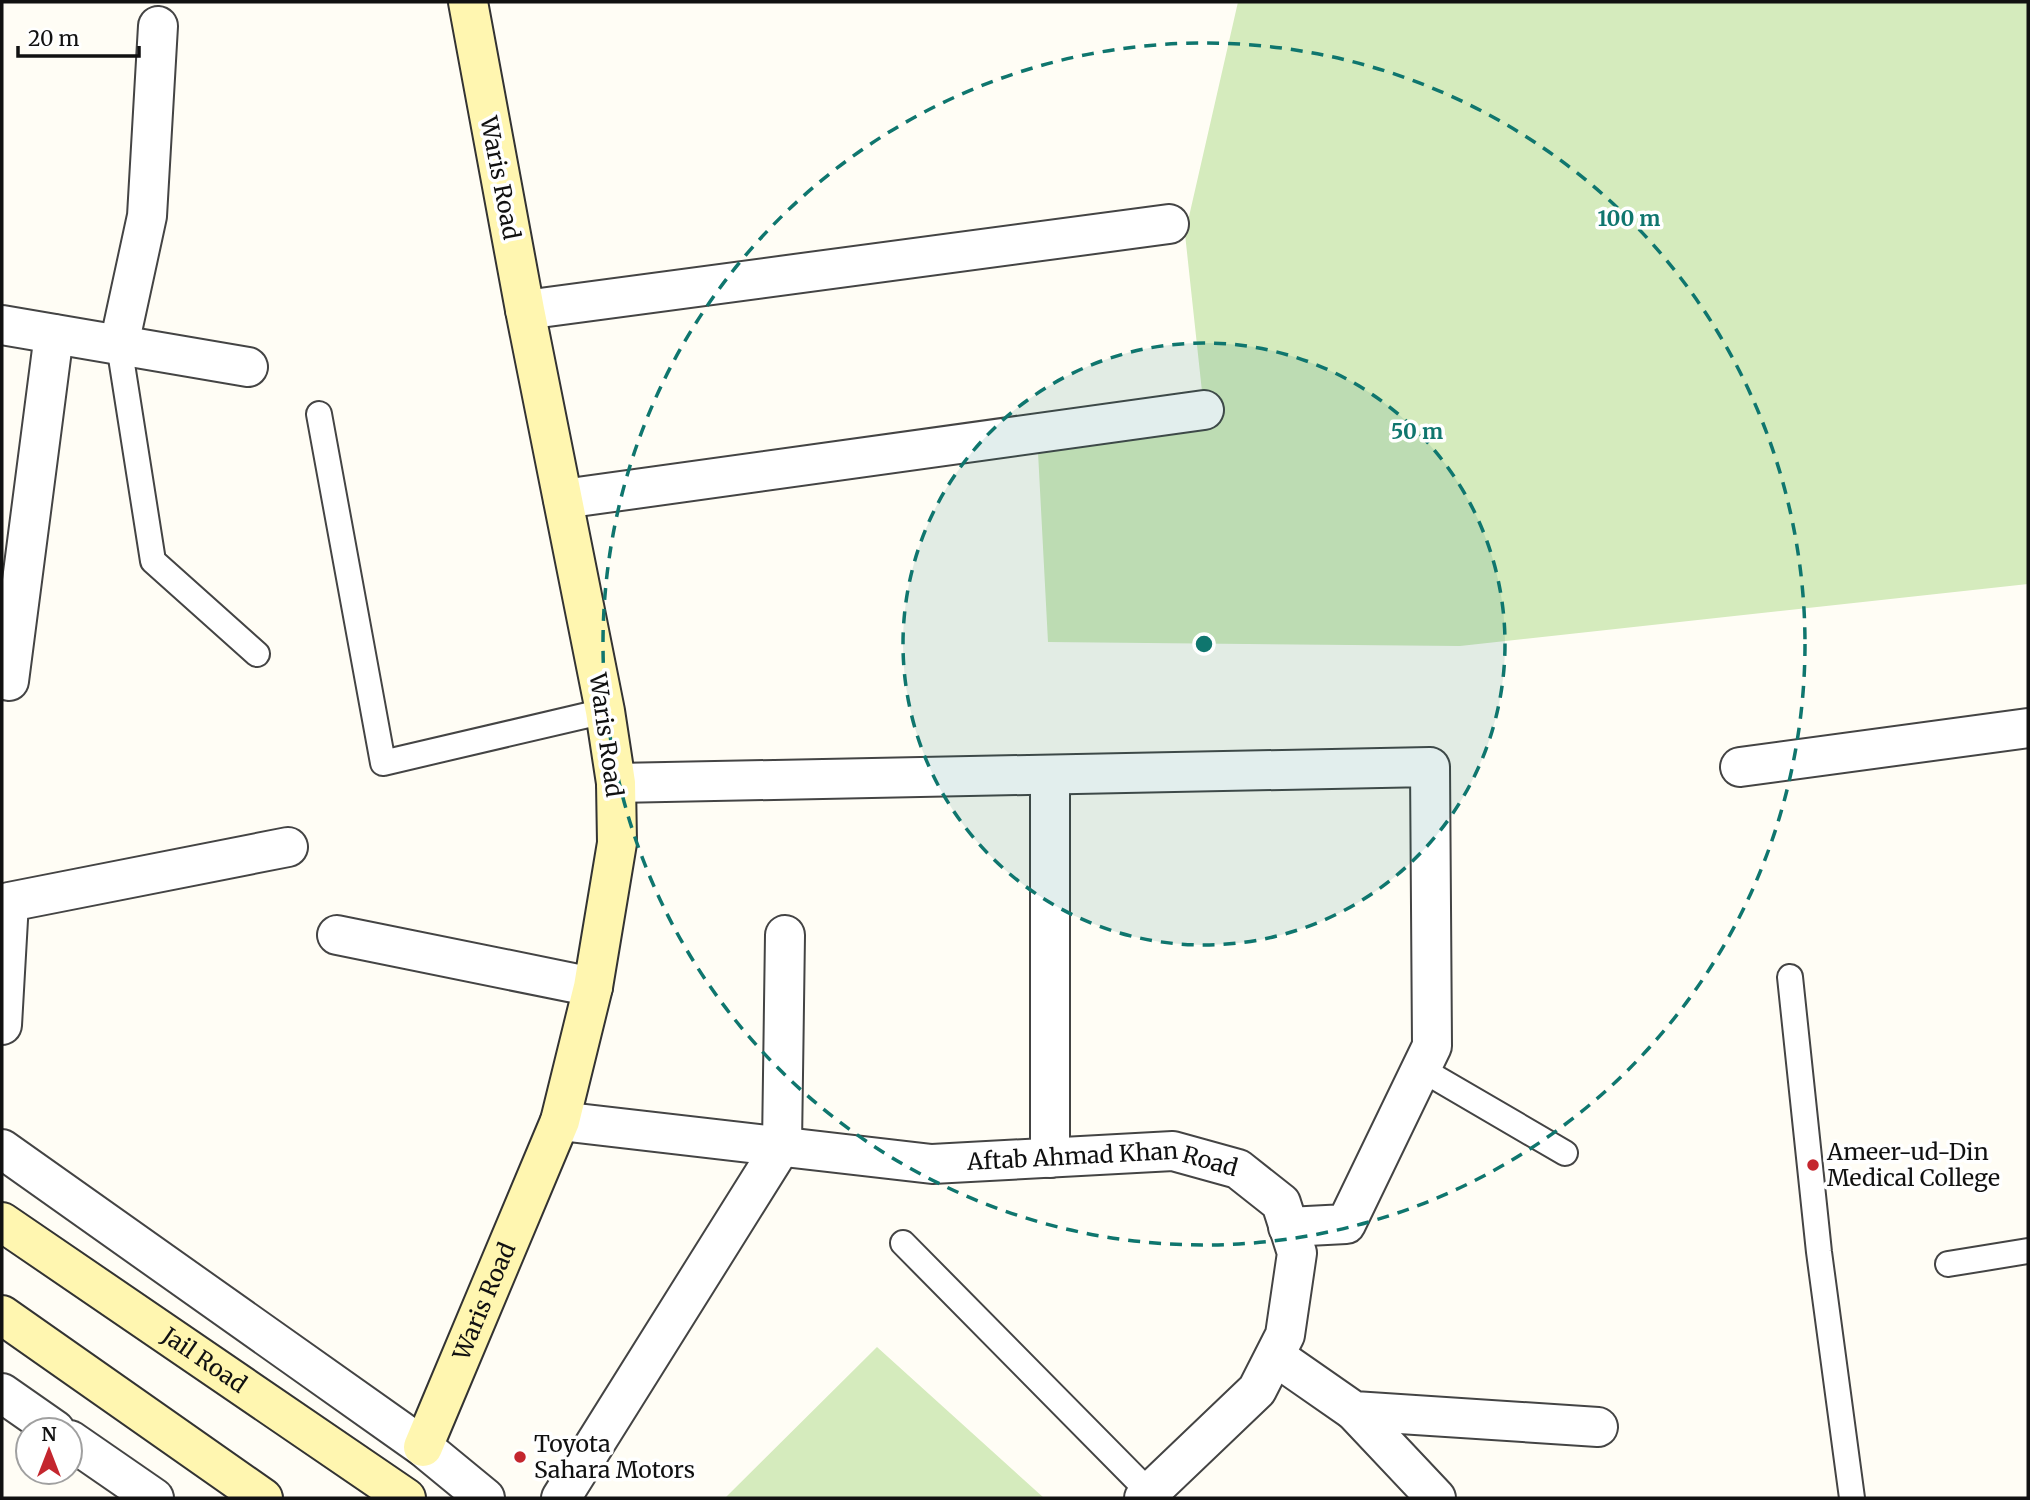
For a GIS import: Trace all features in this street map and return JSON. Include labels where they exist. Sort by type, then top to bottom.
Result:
[{"type":"street","name":"Waris Road","points":[[423,1447],[560,1121],[593,987],[617,843],[616,783],[605,711],[525,310],[468,2]]},
{"type":"street","points":[[119,345],[147,216],[158,26]]},
{"type":"street","points":[[525,310],[1170,224]]},
{"type":"street","points":[[2,325],[248,367]]},
{"type":"street","points":[[9,681],[54,334]]},
{"type":"street","points":[[563,499],[1204,410]]},
{"type":"street","points":[[1741,767],[2028,728]]},
{"type":"street","points":[[616,783],[1430,767],[1432,1046],[1346,1224],[1288,1227]]},
{"type":"street","points":[[1050,775],[1050,1158]]},
{"type":"street","points":[[2,1025],[9,902],[288,847]]},
{"type":"street","points":[[337,935],[593,987]]},
{"type":"street","points":[[561,1498],[782,1145],[785,935]]},
{"type":"street","name":"Aftab Ahmad Khan Road","points":[[560,1121],[932,1164],[1174,1151],[1238,1169],[1281,1203],[1297,1253],[1285,1335],[1257,1390],[1147,1495]]},
{"type":"street","points":[[2,1149],[423,1447],[485,1498]]},
{"type":"street","name":"Jail Road","points":[[2,1222],[406,1498]]},
{"type":"street","points":[[2,1315],[263,1498]]},
{"type":"street","points":[[1275,1356],[1354,1411],[1436,1498]]},
{"type":"street","points":[[2,1393],[35,1416]]},
{"type":"street","points":[[1354,1411],[1598,1427]]},
{"type":"street","points":[[84,1450],[154,1498]]},
{"type":"lane","points":[[119,345],[153,561],[257,654]]},
{"type":"lane","points":[[319,414],[383,763],[605,711]]},
{"type":"lane","points":[[1790,977],[1819,1252],[1852,1498]]},
{"type":"lane","points":[[1421,1069],[1565,1153]]},
{"type":"lane","points":[[903,1243],[1147,1495]]},
{"type":"lane","points":[[1948,1264],[2028,1251]]},
{"type":"green space","points":[[1238,2],[2028,2],[2028,584],[1460,646],[1048,642],[1037,433],[1204,410],[1185,234]]},
{"type":"green space","points":[[877,1347],[1044,1498],[725,1498]]},
{"type":"place","name":"Ameer-ud-Din Medical College","points":[[1813,1165]]},
{"type":"place","name":"Toyota Sahara Motors","points":[[520,1457]]}]
